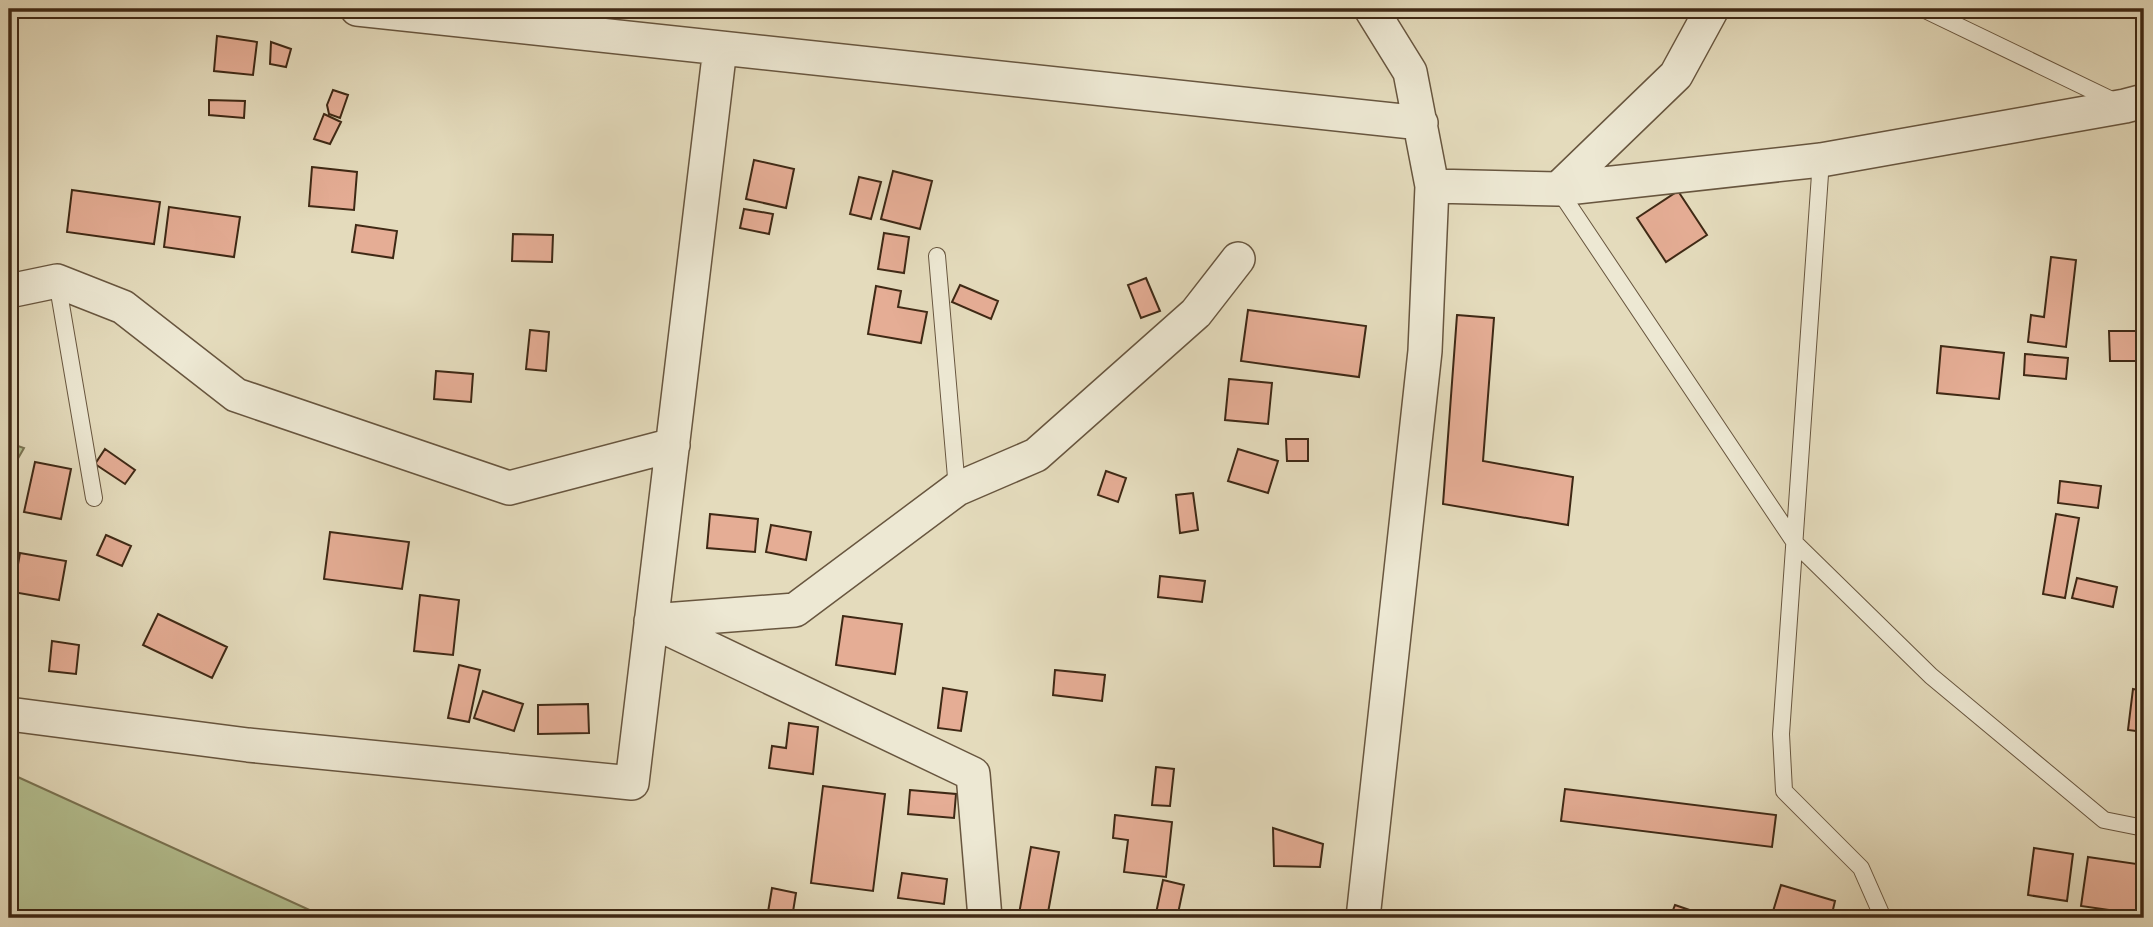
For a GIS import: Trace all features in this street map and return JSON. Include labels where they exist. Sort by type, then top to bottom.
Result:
[{"type":"street","points":[[357,9],[1421,123]]},
{"type":"street","points":[[1363,918],[1425,351],[1432,186],[1410,72],[1371,9]]},
{"type":"street","points":[[1559,189],[1676,75],[1712,9]]},
{"type":"street","points":[[9,713],[248,745],[632,783],[720,48]]},
{"type":"street","points":[[1432,186],[1559,189],[1821,160],[2135,103]]},
{"type":"street","points":[[652,621],[795,610],[957,489],[1037,455],[1196,313],[1238,260]]},
{"type":"street","points":[[9,291],[57,281],[124,307],[236,395],[509,488],[673,445]]},
{"type":"street","points":[[652,621],[973,774],[985,918]]},
{"type":"lane","points":[[1923,9],[2135,103]]},
{"type":"lane","points":[[1821,160],[1781,734],[1784,791],[1861,868],[1884,918]]},
{"type":"lane","points":[[1559,189],[1795,543],[1931,676],[2104,820],[2144,828]]},
{"type":"lane","points":[[937,256],[957,489]]},
{"type":"lane","points":[[57,281],[94,498]]},
{"type":"green space","points":[[9,443],[24,448],[9,474]]},
{"type":"green space","points":[[9,773],[327,918],[9,918]]},
{"type":"building","points":[[217,36],[257,42],[253,75],[214,71]]},
{"type":"building","points":[[271,42],[291,49],[286,67],[270,64]]},
{"type":"building","points":[[333,90],[348,95],[340,118],[329,114],[327,105]]},
{"type":"building","points":[[209,100],[245,101],[244,118],[209,115]]},
{"type":"building","points":[[324,114],[341,122],[330,144],[314,139]]},
{"type":"building","points":[[754,160],[794,169],[786,208],[746,199]]},
{"type":"building","points":[[312,167],[357,172],[354,210],[309,206]]},
{"type":"building","points":[[893,171],[932,181],[920,229],[881,219]]},
{"type":"building","points":[[859,177],[881,182],[871,219],[850,214]]},
{"type":"building","points":[[72,190],[160,202],[154,244],[67,232]]},
{"type":"building","points":[[1678,191],[1707,235],[1666,262],[1637,218]]},
{"type":"building","points":[[169,207],[240,217],[234,257],[164,247]]},
{"type":"building","points":[[744,209],[773,214],[769,234],[740,228]]},
{"type":"building","points":[[356,225],[397,231],[393,258],[352,252]]},
{"type":"building","points":[[884,233],[909,237],[904,273],[878,269]]},
{"type":"building","points":[[513,234],[553,235],[552,262],[512,261]]},
{"type":"building","points":[[2051,257],[2076,260],[2066,347],[2028,342],[2031,315],[2044,317]]},
{"type":"building","points":[[1146,278],[1160,311],[1141,318],[1128,285]]},
{"type":"building","points":[[960,285],[998,301],[991,319],[952,302]]},
{"type":"building","points":[[876,286],[901,291],[898,307],[927,312],[921,343],[868,334]]},
{"type":"building","points":[[1248,310],[1366,326],[1359,377],[1241,361]]},
{"type":"building","points":[[1457,315],[1494,318],[1483,461],[1573,477],[1568,525],[1443,504]]},
{"type":"building","points":[[530,330],[549,332],[546,371],[526,369]]},
{"type":"building","points":[[2109,331],[2144,331],[2144,361],[2110,361]]},
{"type":"building","points":[[1941,346],[2004,353],[1999,399],[1937,393]]},
{"type":"building","points":[[2025,354],[2068,358],[2066,379],[2024,375]]},
{"type":"building","points":[[436,371],[473,374],[471,402],[434,399]]},
{"type":"building","points":[[1229,379],[1272,383],[1268,424],[1225,420]]},
{"type":"building","points":[[1286,439],[1308,439],[1308,461],[1287,461]]},
{"type":"building","points":[[105,449],[135,470],[125,484],[95,464]]},
{"type":"building","points":[[1238,449],[1278,461],[1268,493],[1228,481]]},
{"type":"building","points":[[35,462],[71,469],[61,519],[24,512]]},
{"type":"building","points":[[1106,471],[1126,478],[1118,502],[1098,495]]},
{"type":"building","points":[[2060,481],[2101,486],[2098,508],[2058,503]]},
{"type":"building","points":[[1193,493],[1198,530],[1180,533],[1176,495]]},
{"type":"building","points":[[710,514],[758,519],[755,552],[707,548]]},
{"type":"building","points":[[2056,514],[2079,518],[2065,598],[2043,594]]},
{"type":"building","points":[[771,525],[811,532],[806,560],[766,552]]},
{"type":"building","points":[[330,532],[409,542],[402,589],[324,579]]},
{"type":"building","points":[[106,535],[131,546],[122,566],[97,555]]},
{"type":"building","points":[[20,553],[66,561],[59,600],[13,592]]},
{"type":"building","points":[[1160,576],[1205,581],[1202,602],[1158,597]]},
{"type":"building","points":[[2077,578],[2117,587],[2113,607],[2072,598]]},
{"type":"building","points":[[420,595],[459,600],[453,655],[414,651]]},
{"type":"building","points":[[158,614],[227,647],[212,678],[143,645]]},
{"type":"building","points":[[843,616],[902,624],[895,674],[836,665]]},
{"type":"building","points":[[52,641],[79,645],[76,674],[49,671]]},
{"type":"building","points":[[459,665],[480,670],[469,722],[448,718]]},
{"type":"building","points":[[1055,670],[1105,675],[1102,701],[1053,695]]},
{"type":"building","points":[[943,688],[967,692],[961,731],[938,728]]},
{"type":"building","points":[[2133,689],[2144,691],[2144,732],[2128,730]]},
{"type":"building","points":[[483,691],[523,704],[514,731],[474,718]]},
{"type":"building","points":[[588,704],[589,733],[538,734],[538,705]]},
{"type":"building","points":[[789,723],[818,727],[813,774],[769,768],[772,746],[786,748]]},
{"type":"building","points":[[1156,767],[1174,769],[1170,806],[1152,805]]},
{"type":"building","points":[[823,786],[885,794],[873,891],[811,883]]},
{"type":"building","points":[[1565,789],[1776,815],[1772,847],[1561,821]]},
{"type":"building","points":[[910,790],[956,794],[954,818],[908,814]]},
{"type":"building","points":[[1115,815],[1172,822],[1166,877],[1124,872],[1128,840],[1113,838]]},
{"type":"building","points":[[1273,828],[1323,844],[1320,867],[1274,866]]},
{"type":"building","points":[[1031,847],[1059,852],[1047,918],[1019,914]]},
{"type":"building","points":[[2034,848],[2073,854],[2067,901],[2028,895]]},
{"type":"building","points":[[2088,857],[2144,865],[2144,915],[2081,906]]},
{"type":"building","points":[[902,873],[947,879],[944,904],[898,898]]},
{"type":"building","points":[[1163,880],[1184,885],[1177,918],[1155,918]]},
{"type":"building","points":[[1781,885],[1835,901],[1831,918],[1771,918]]},
{"type":"building","points":[[772,888],[796,893],[792,918],[767,918]]},
{"type":"building","points":[[1675,905],[1713,918],[1670,918]]}]
